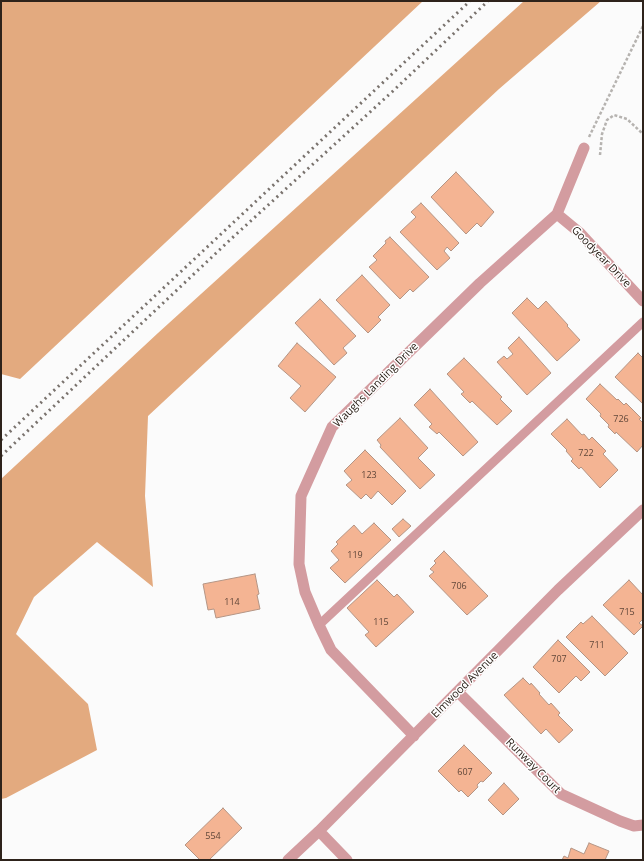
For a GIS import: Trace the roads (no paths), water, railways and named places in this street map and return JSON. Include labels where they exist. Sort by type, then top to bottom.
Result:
[{"type":"street","name":"Waughs Landing Drive","points":[[414,736],[331,650],[319,625],[305,592],[299,564],[301,496],[332,427],[480,283],[557,214],[584,148]]},
{"type":"street","name":"Goodyear Drive","points":[[557,214],[580,233],[643,301]]},
{"type":"street","name":"Elmwood Avenue","points":[[288,860],[458,692],[558,590],[643,510]]},
{"type":"street","name":"Runway Court","points":[[458,692],[561,794],[620,821],[634,826],[643,825]]},
{"type":"street","points":[[319,831],[347,860]]},
{"type":"lane","points":[[319,625],[643,322]]},
{"type":"railway","points":[[1,440],[470,1]]},
{"type":"railway","points":[[1,456],[231,239],[393,91],[488,1]]}]
